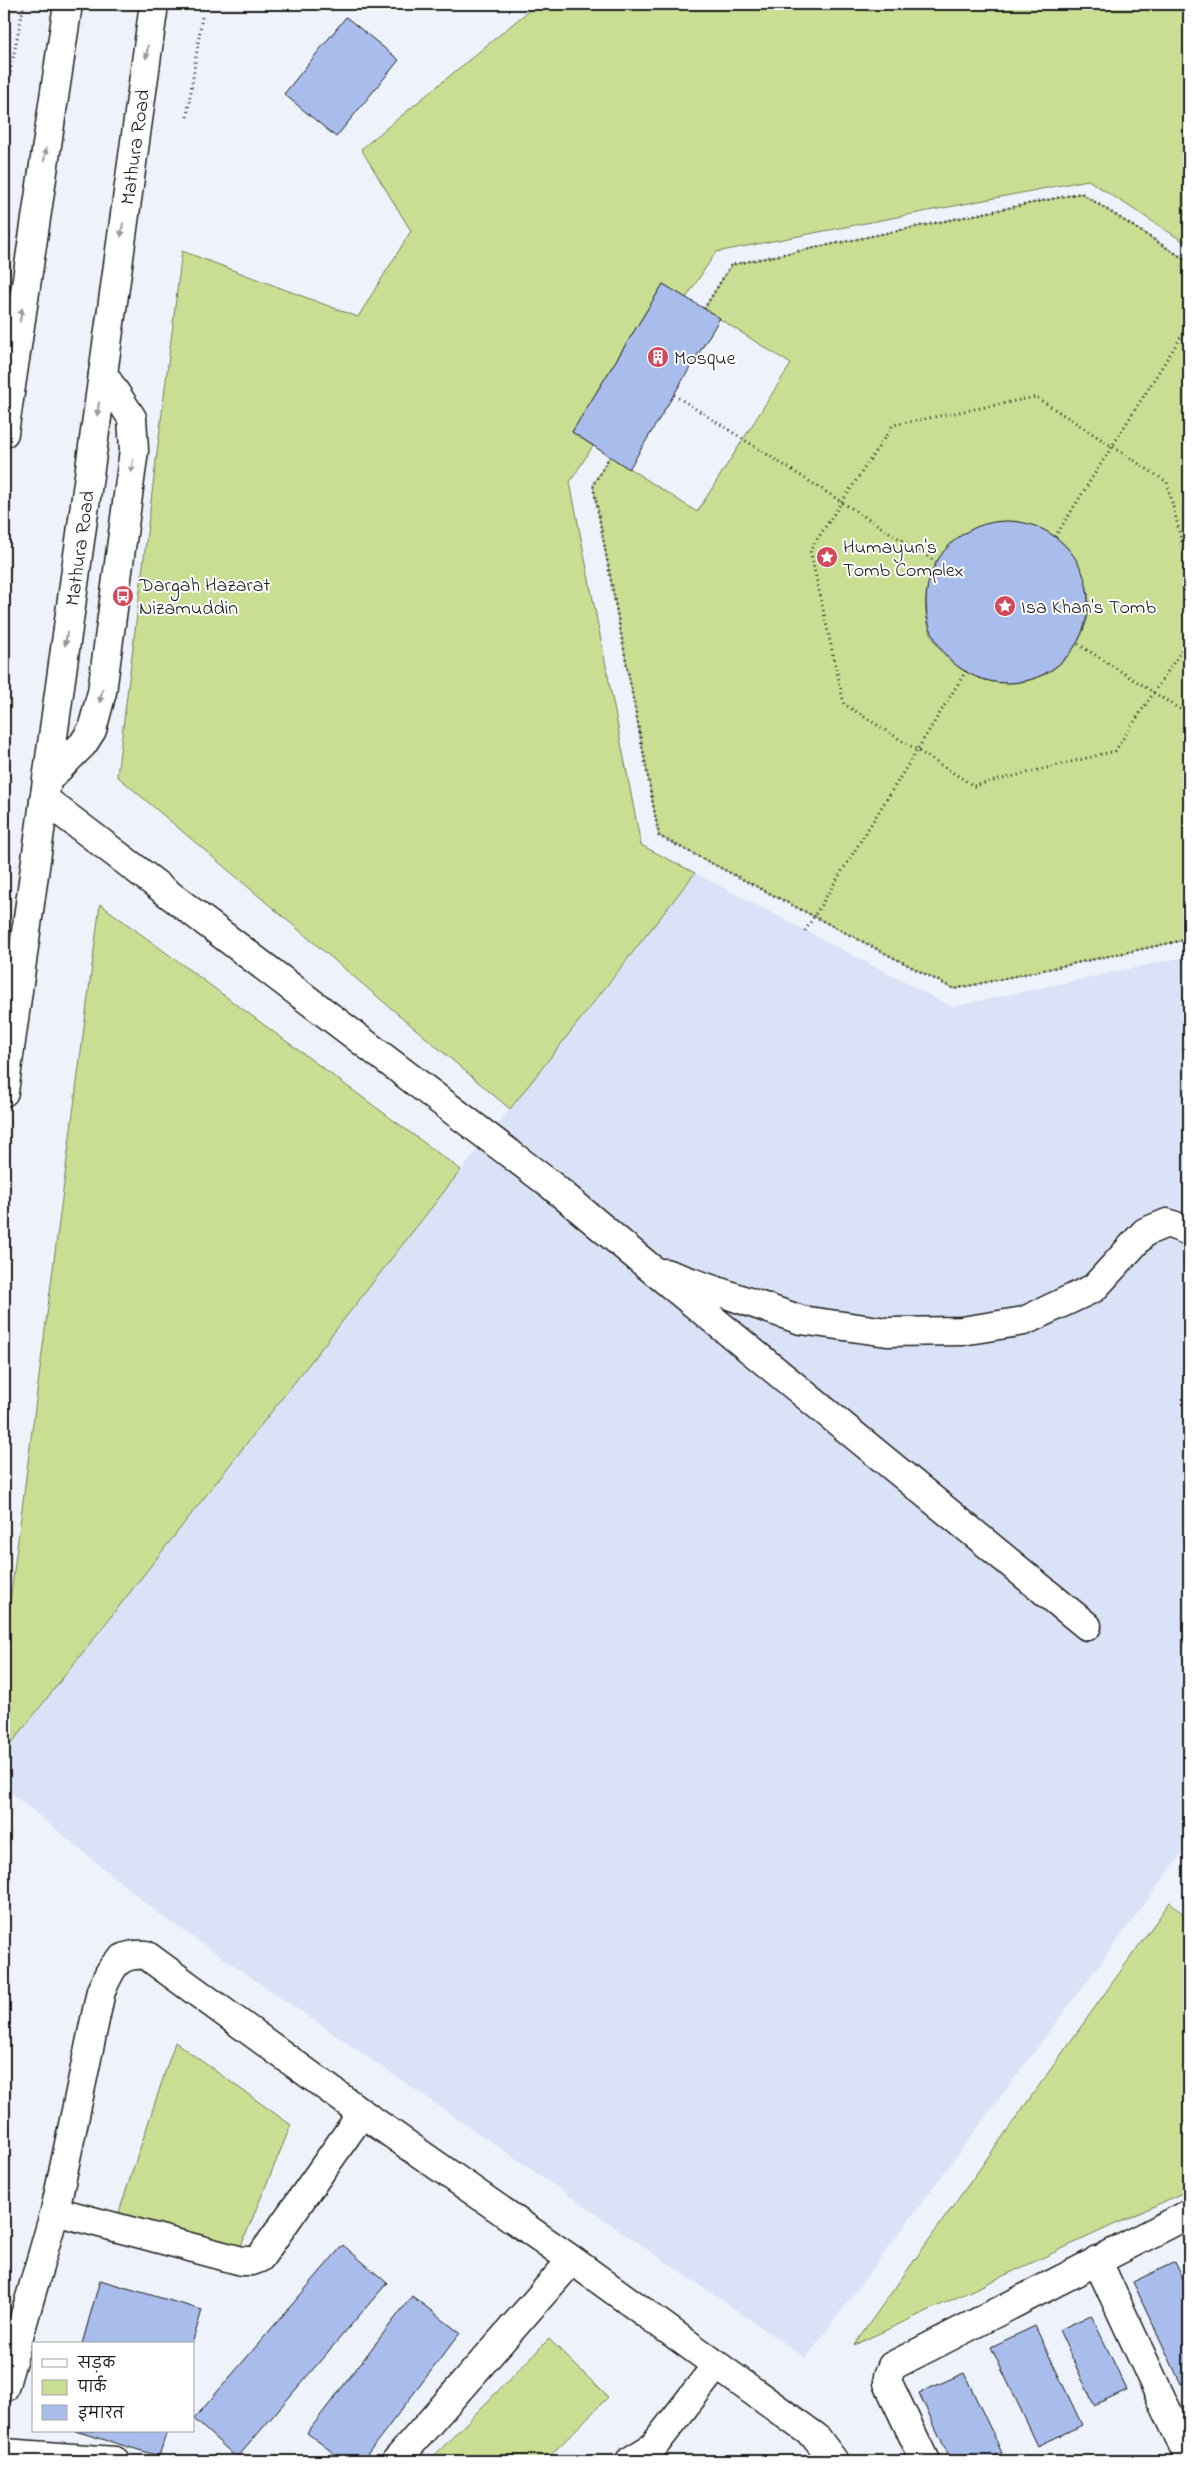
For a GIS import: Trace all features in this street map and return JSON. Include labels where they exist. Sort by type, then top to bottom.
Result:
[{"type":"street","points":[[4,433],[68,4]]},
{"type":"street","name":"Mathura Road","points":[[4,1092],[154,4]]},
{"type":"street","points":[[103,374],[132,418],[134,450],[103,682],[92,730],[83,744],[45,790],[551,1185],[1087,1626]]},
{"type":"street","points":[[648,1266],[801,1320],[887,1332],[962,1332],[1024,1321],[1094,1288],[1145,1232],[1167,1223],[1189,1231]]},
{"type":"street","points":[[4,2388],[55,2211],[101,1991],[110,1970],[120,1959],[132,1954],[146,1955],[362,2113],[572,2260],[816,2437],[834,2461]]},
{"type":"street","points":[[55,2211],[242,2261],[252,2261],[260,2258],[362,2113]]},
{"type":"street","points":[[925,2461],[888,2384],[888,2376],[892,2366],[1189,2214]]},
{"type":"street","points":[[396,2461],[572,2260]]},
{"type":"street","points":[[1097,2260],[1189,2458]]},
{"type":"street","points":[[630,2461],[657,2454],[716,2366]]},
{"type":"street","points":[[4,2453],[116,2461]]},
{"type":"path","points":[[6,92],[24,4]]},
{"type":"path","points":[[187,118],[202,17]]},
{"type":"path","points":[[704,309],[731,265],[1082,193],[1189,262]]},
{"type":"path","points":[[1055,537],[1110,446],[1189,324]]},
{"type":"path","points":[[674,395],[936,562]]},
{"type":"path","points":[[1189,571],[1167,482],[1036,397],[893,425],[810,550],[844,704],[974,786],[1115,751],[1189,639]]},
{"type":"path","points":[[610,456],[593,485],[659,836],[954,989],[1189,939]]},
{"type":"path","points":[[1078,644],[1189,715]]},
{"type":"path","points":[[805,931],[966,671]]},
{"type":"shaded area","points":[[695,873],[952,1007],[1189,956],[1189,1844],[806,2358],[162,1916],[4,1787],[4,1753]]},
{"type":"green space","points":[[537,4],[1189,4],[1189,245],[1088,180],[716,252],[686,298],[663,284],[572,432],[593,446],[570,482],[641,845],[695,873],[510,1109],[117,776],[182,251],[358,317],[411,231],[361,149]]},
{"type":"green space","points":[[1081,193],[1189,262],[1189,272],[1185,278],[1189,282],[1189,939],[954,989],[659,836],[593,485],[610,456],[697,512],[791,364],[704,309],[731,265]],"holes":[[[997,522],[1013,523],[1041,529],[1063,543],[1079,567],[1086,586],[1089,606],[1087,620],[1068,655],[1042,675],[1012,683],[982,679],[955,665],[935,642],[926,612],[931,577],[936,565],[948,547],[964,534],[974,529]]]},
{"type":"green space","points":[[100,904],[461,1170],[4,1753],[4,1648]]},
{"type":"green space","points":[[1170,1902],[1189,1919],[1189,2190],[854,2345]]},
{"type":"green space","points":[[175,2042],[291,2125],[241,2246],[118,2215]]},
{"type":"green space","points":[[549,2339],[608,2397],[545,2461],[429,2461]]},
{"type":"building","points":[[346,17],[399,60],[336,137],[284,94]]},
{"type":"building","name":"Mosque","points":[[663,284],[720,318],[629,469],[572,432]]},
{"type":"building","name":"Isa Khan's Tomb","points":[[999,521],[1015,521],[1038,527],[1058,539],[1070,551],[1082,571],[1088,594],[1088,610],[1082,633],[1070,653],[1058,665],[1038,677],[1015,683],[999,683],[976,677],[956,665],[944,653],[932,633],[926,610],[926,594],[932,571],[944,551],[956,539],[976,527]]},
{"type":"building","points":[[343,2245],[387,2283],[237,2458],[195,2418]]},
{"type":"building","points":[[1175,2262],[1189,2292],[1189,2380],[1181,2384],[1133,2282]]},
{"type":"building","points":[[100,2280],[202,2310],[193,2342],[83,2342]]},
{"type":"building","points":[[412,2296],[460,2333],[362,2461],[344,2461],[307,2433]]},
{"type":"building","points":[[1091,2315],[1127,2390],[1094,2405],[1059,2330]]},
{"type":"building","points":[[1035,2326],[1082,2425],[1038,2446],[991,2347]]},
{"type":"building","points":[[964,2373],[1002,2453],[985,2461],[951,2461],[919,2393]]},
{"type":"building","points":[[78,2432],[167,2432],[159,2456]]},
{"type":"place","name":"Mosque","points":[[658,357]]},
{"type":"place","name":"Humayun's Tomb Complex","points":[[827,557]]},
{"type":"place","name":"Dargah Hazarat Nizamuddin","points":[[123,596]]},
{"type":"place","name":"Isa Khan's Tomb","points":[[1005,606]]}]
